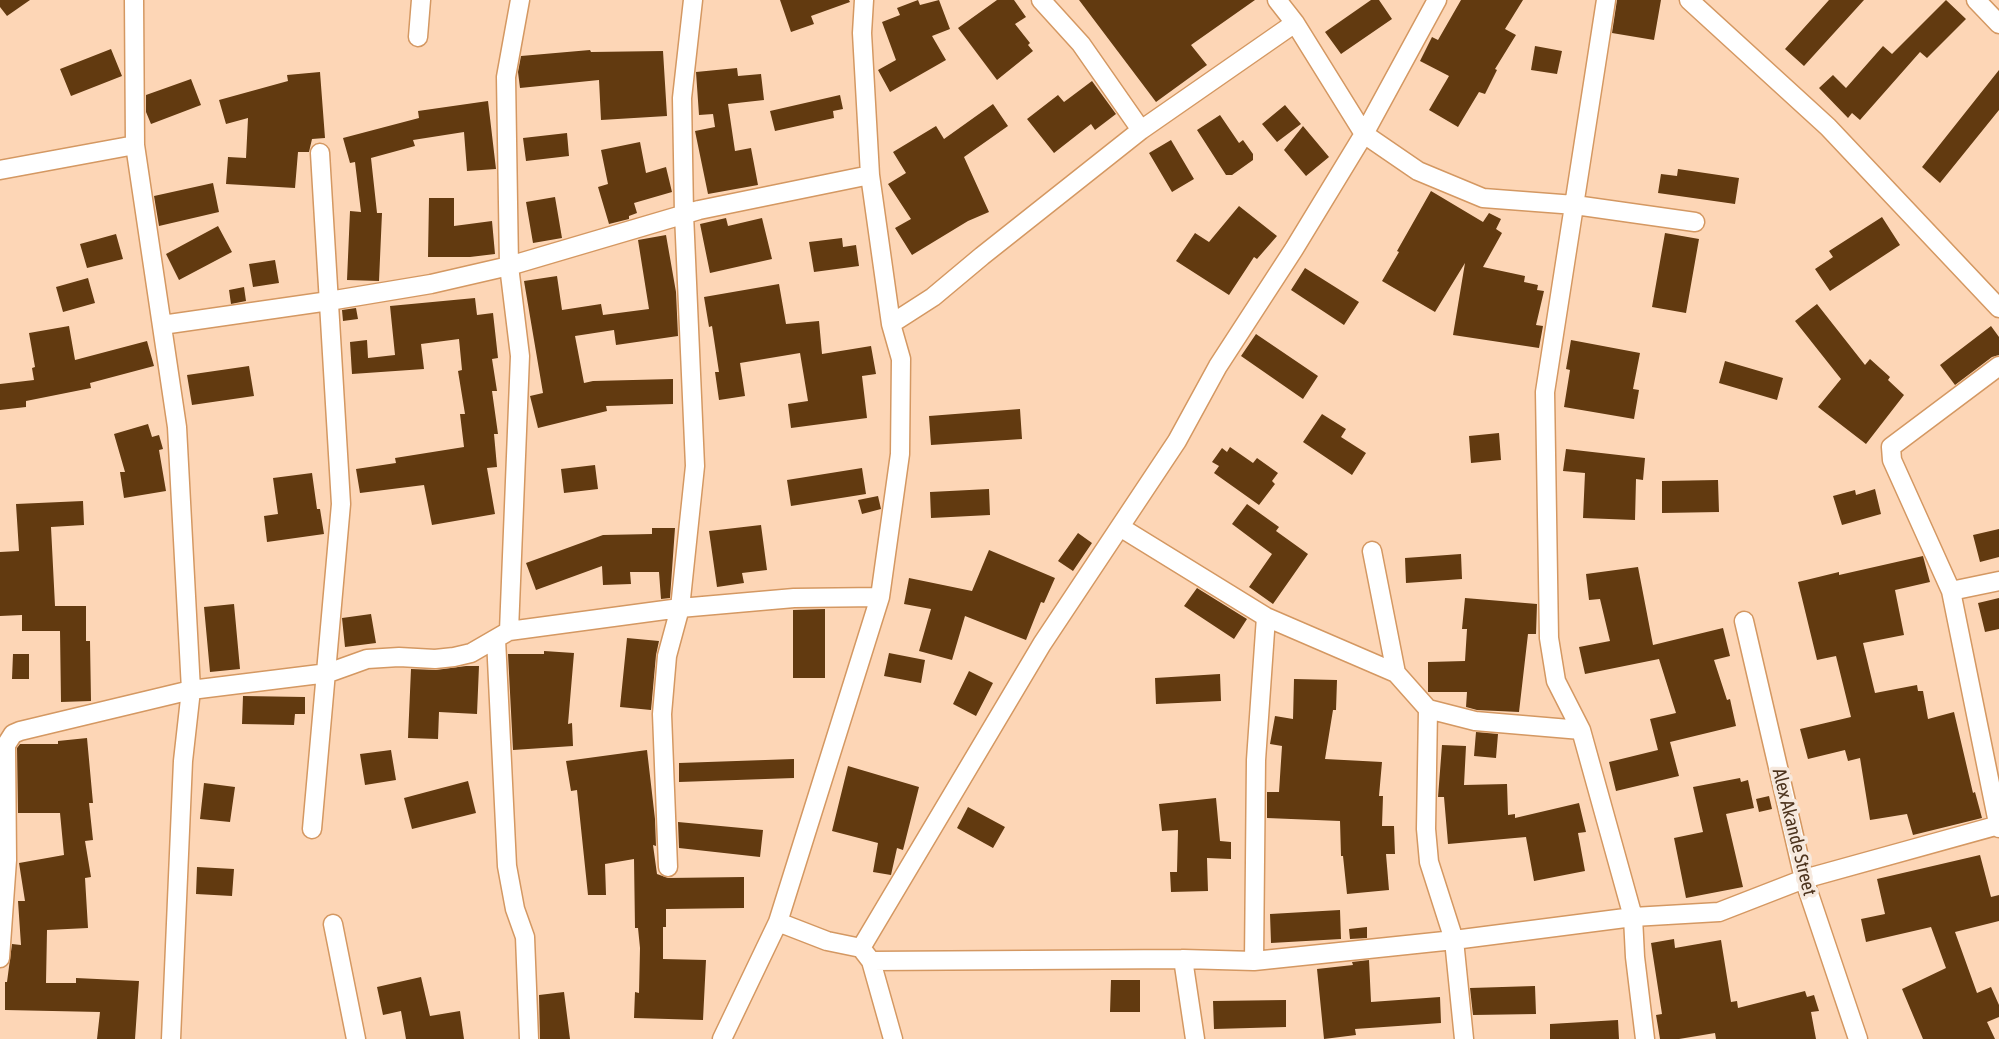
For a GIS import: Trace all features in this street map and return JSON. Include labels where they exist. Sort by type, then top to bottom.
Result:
[{"type":"street","points":[[134,0],[135,145],[177,427],[191,690],[183,761],[171,1039]]},
{"type":"street","points":[[418,37],[421,0]]},
{"type":"street","points":[[520,0],[506,78],[509,267],[520,356],[503,635],[507,866],[514,909],[524,937],[529,1039]]},
{"type":"street","points":[[668,867],[662,714],[667,656],[680,608],[695,466],[682,98],[693,0]]},
{"type":"street","points":[[722,1039],[778,922],[880,597],[900,454],[901,359],[891,324],[870,175],[862,33],[864,0]]},
{"type":"street","points":[[1041,0],[1081,44],[1141,130]]},
{"type":"street","points":[[1277,0],[1295,23],[1364,134],[1418,170],[1483,198],[1575,205],[1695,222]]},
{"type":"street","points":[[892,1039],[866,954],[1042,644],[1177,441],[1218,366],[1364,134],[1437,0]]},
{"type":"street","points":[[1606,0],[1545,392],[1549,638],[1556,681],[1581,730],[1633,917],[1645,1039]]},
{"type":"street","points":[[1689,0],[1828,127],[1999,308]]},
{"type":"street","points":[[1976,0],[1999,24]]},
{"type":"street","points":[[891,324],[933,297],[1141,130],[1295,23]]},
{"type":"street","points":[[0,170],[135,145]]},
{"type":"street","points":[[312,829],[341,504],[320,153]]},
{"type":"street","points":[[162,325],[431,284],[509,267],[684,214],[870,175]]},
{"type":"street","points":[[778,922],[866,954],[1254,961],[1454,940],[1633,917],[1719,912],[1804,879],[1999,826],[1951,591],[1892,460],[1891,447],[1999,366]]},
{"type":"street","points":[[1120,527],[1266,617],[1396,673],[1428,709],[1475,721],[1581,730]]},
{"type":"street","points":[[1373,551],[1396,673]]},
{"type":"street","points":[[1951,591],[1999,581]]},
{"type":"street","points":[[0,958],[7,860],[6,745],[9,738],[20,731],[191,690],[328,673],[367,659],[454,657],[471,653],[503,635],[680,608],[794,598],[880,597]]},
{"type":"street","points":[[1254,961],[1256,760],[1266,617]]},
{"type":"street","name":"Alex Akande Street","points":[[1744,621],[1804,879],[1858,1039]]},
{"type":"street","points":[[1428,709],[1426,829],[1429,862],[1454,940],[1464,1039]]},
{"type":"street","points":[[333,924],[356,1039]]},
{"type":"street","points":[[1183,959],[1195,1039]]},
{"type":"building","points":[[0,0],[30,0],[7,16],[0,7]]},
{"type":"building","points":[[780,0],[850,2],[811,16],[814,24],[791,32]]},
{"type":"building","points":[[918,0],[920,5],[939,0],[950,29],[932,36],[946,60],[890,92],[878,70],[896,60],[882,22],[900,15],[897,8]]},
{"type":"building","points":[[997,0],[1014,0],[1026,17],[1015,24],[1033,51],[997,80],[958,28]]},
{"type":"building","points":[[1079,0],[1255,0],[1191,45],[1207,65],[1156,102]]},
{"type":"building","points":[[1371,0],[1379,0],[1392,19],[1341,54],[1325,32]]},
{"type":"building","points":[[1461,0],[1523,0],[1505,29],[1516,35],[1495,69],[1497,70],[1485,94],[1479,92],[1458,127],[1429,110],[1449,76],[1420,61],[1432,37],[1438,40]]},
{"type":"building","points":[[1617,0],[1661,0],[1654,40],[1612,33]]},
{"type":"building","points":[[1829,0],[1864,0],[1804,66],[1785,49]]},
{"type":"building","points":[[1946,0],[1966,19],[1927,58],[1920,52],[1860,120],[1852,113],[1848,118],[1819,88],[1833,75],[1846,88],[1883,46],[1892,54]]},
{"type":"building","points":[[1535,46],[1562,51],[1557,74],[1531,70]]},
{"type":"building","points":[[111,49],[122,76],[71,96],[60,69]]},
{"type":"building","points":[[590,50],[663,51],[667,116],[601,120],[599,80],[520,88],[518,72],[521,56]]},
{"type":"building","points":[[737,68],[738,76],[761,74],[764,100],[728,104],[735,151],[751,148],[758,185],[708,194],[695,131],[715,127],[713,114],[699,115],[696,72]]},
{"type":"building","points":[[1999,70],[1999,110],[1940,183],[1922,167]]},
{"type":"building","points":[[320,72],[325,138],[312,139],[309,152],[298,152],[295,188],[226,184],[228,157],[246,158],[248,118],[226,124],[219,100],[288,81],[287,75]]},
{"type":"building","points":[[191,79],[201,105],[151,124],[146,112],[146,95]]},
{"type":"building","points":[[1092,81],[1116,114],[1095,130],[1091,124],[1054,153],[1027,119],[1058,95],[1064,102]]},
{"type":"building","points":[[840,95],[843,109],[833,111],[834,118],[775,131],[770,111]]},
{"type":"building","points":[[488,101],[496,169],[467,171],[464,132],[413,140],[415,146],[371,158],[377,213],[382,213],[379,281],[347,280],[350,211],[361,212],[355,162],[350,163],[343,138],[419,118],[418,111]]},
{"type":"building","points":[[993,104],[1008,126],[964,157],[989,212],[968,221],[912,255],[895,228],[911,219],[888,184],[906,173],[893,152],[936,126],[944,139]]},
{"type":"building","points":[[1285,105],[1301,124],[1277,142],[1262,124]]},
{"type":"building","points":[[1220,115],[1239,143],[1243,140],[1253,154],[1253,160],[1232,175],[1226,175],[1197,130]]},
{"type":"building","points":[[1303,126],[1329,157],[1306,176],[1284,150]]},
{"type":"building","points":[[567,133],[569,156],[526,161],[523,138]]},
{"type":"building","points":[[1171,140],[1194,179],[1172,192],[1149,153]]},
{"type":"building","points":[[640,142],[646,173],[666,167],[672,192],[634,203],[637,213],[629,216],[629,219],[609,224],[598,187],[608,184],[601,150]]},
{"type":"building","points":[[1678,169],[1739,178],[1735,204],[1658,193],[1661,174],[1677,176]]},
{"type":"building","points":[[213,183],[219,212],[159,226],[154,196]]},
{"type":"building","points":[[1431,191],[1483,222],[1489,213],[1501,219],[1496,229],[1502,233],[1483,267],[1525,276],[1524,282],[1538,285],[1537,290],[1544,291],[1536,325],[1543,326],[1539,348],[1453,335],[1465,263],[1435,312],[1382,281]]},
{"type":"building","points":[[555,197],[562,238],[533,243],[526,202]]},
{"type":"building","points":[[429,198],[454,198],[454,226],[492,221],[495,254],[428,257]]},
{"type":"building","points":[[1239,206],[1277,236],[1257,259],[1254,257],[1229,295],[1176,261],[1195,233],[1209,242]]},
{"type":"building","points":[[1882,217],[1900,245],[1830,291],[1815,269],[1833,257],[1829,251]]},
{"type":"building","points":[[726,218],[728,226],[762,218],[772,259],[710,273],[700,224]]},
{"type":"building","points":[[218,226],[232,252],[179,280],[166,254]]},
{"type":"building","points":[[1665,233],[1699,239],[1686,313],[1652,307]]},
{"type":"building","points":[[116,234],[123,259],[87,268],[80,244]]},
{"type":"building","points":[[666,235],[676,292],[678,336],[616,345],[614,330],[575,336],[584,383],[673,379],[673,404],[606,406],[607,411],[538,428],[530,396],[543,393],[524,281],[557,276],[562,310],[601,304],[603,315],[649,309],[638,240]]},
{"type":"building","points":[[842,238],[843,247],[856,245],[859,266],[814,272],[809,242]]},
{"type":"building","points":[[275,260],[279,283],[253,287],[249,264]]},
{"type":"building","points":[[1305,268],[1359,302],[1344,325],[1291,290]]},
{"type":"building","points":[[88,278],[95,303],[63,312],[56,287]]},
{"type":"building","points":[[779,284],[786,324],[819,321],[822,354],[871,346],[876,374],[862,376],[867,418],[791,428],[788,404],[808,401],[800,353],[740,363],[745,396],[719,400],[715,372],[719,372],[712,326],[709,327],[704,297]]},
{"type":"building","points":[[244,287],[246,301],[231,304],[229,290]]},
{"type":"building","points":[[475,298],[477,315],[493,313],[498,358],[492,359],[497,391],[492,391],[498,434],[494,434],[497,467],[487,468],[495,514],[432,525],[424,485],[360,493],[356,469],[396,463],[395,458],[464,447],[460,414],[465,414],[458,371],[462,370],[459,339],[421,344],[424,369],[352,374],[350,342],[367,340],[368,358],[395,355],[390,306]]},
{"type":"building","points":[[1817,304],[1865,365],[1870,359],[1890,377],[1888,380],[1904,395],[1866,444],[1818,407],[1841,379],[1795,321]]},
{"type":"building","points":[[356,308],[358,319],[343,321],[342,310]]},
{"type":"building","points":[[69,326],[75,360],[147,341],[154,366],[90,383],[91,388],[26,401],[26,407],[0,410],[0,384],[34,380],[32,368],[35,367],[29,333]]},
{"type":"building","points":[[1991,326],[1999,337],[1999,355],[1992,357],[1955,385],[1940,365]]},
{"type":"building","points":[[1256,334],[1318,376],[1303,399],[1241,356]]},
{"type":"building","points":[[1571,340],[1640,353],[1633,389],[1639,390],[1634,419],[1564,407],[1570,370],[1566,369]]},
{"type":"building","points":[[1725,361],[1783,378],[1777,400],[1719,383]]},
{"type":"building","points":[[249,366],[254,396],[192,405],[187,375]]},
{"type":"building","points":[[1020,409],[1022,439],[931,445],[929,416]]},
{"type":"building","points":[[1322,414],[1346,429],[1341,437],[1366,453],[1352,475],[1303,442]]},
{"type":"building","points":[[148,424],[152,437],[159,435],[163,449],[159,450],[166,491],[124,498],[120,472],[125,472],[114,434]]},
{"type":"building","points":[[1499,433],[1501,460],[1471,463],[1469,436]]},
{"type":"building","points":[[1230,447],[1253,463],[1257,458],[1278,473],[1272,481],[1275,484],[1259,505],[1214,473],[1219,466],[1212,462],[1222,448],[1227,452]]},
{"type":"building","points":[[1566,449],[1645,458],[1643,480],[1636,479],[1635,520],[1583,518],[1585,473],[1563,471]]},
{"type":"building","points":[[595,465],[598,489],[564,493],[561,469]]},
{"type":"building","points":[[862,468],[866,494],[791,506],[787,480]]},
{"type":"building","points":[[312,473],[324,534],[267,542],[264,516],[278,514],[273,478]]},
{"type":"building","points":[[1718,480],[1719,512],[1662,513],[1662,481]]},
{"type":"building","points":[[989,489],[990,515],[931,518],[930,492]]},
{"type":"building","points":[[1875,489],[1881,514],[1842,525],[1833,496],[1855,490],[1856,495]]},
{"type":"building","points":[[878,496],[881,509],[862,514],[858,500]]},
{"type":"building","points":[[83,501],[84,525],[51,527],[55,606],[86,606],[86,641],[90,641],[91,701],[61,702],[60,631],[22,631],[22,615],[0,616],[0,552],[19,551],[16,504]]},
{"type":"building","points":[[1247,504],[1279,527],[1276,531],[1308,554],[1273,604],[1249,587],[1272,554],[1232,524]]},
{"type":"building","points":[[761,525],[767,570],[742,573],[744,583],[717,587],[709,531]]},
{"type":"building","points":[[652,528],[675,528],[670,598],[661,599],[659,572],[630,572],[631,584],[603,585],[602,566],[536,590],[526,563],[603,535],[652,534]]},
{"type":"building","points":[[1999,529],[1999,557],[1980,562],[1973,535]]},
{"type":"building","points":[[1078,533],[1092,543],[1073,571],[1058,561]]},
{"type":"building","points":[[989,550],[1055,578],[1044,603],[1041,602],[1026,640],[965,616],[952,660],[919,651],[931,609],[904,604],[909,578],[972,591]]},
{"type":"building","points":[[1461,554],[1462,579],[1406,583],[1405,558]]},
{"type":"building","points":[[1923,556],[1930,582],[1895,590],[1904,635],[1863,643],[1875,693],[1917,685],[1918,691],[1923,691],[1928,719],[1954,712],[1973,793],[1975,792],[1982,818],[1913,835],[1907,814],[1870,820],[1860,758],[1848,761],[1845,750],[1808,759],[1800,729],[1851,717],[1836,656],[1817,660],[1798,582]]},
{"type":"building","points":[[1638,567],[1653,645],[1723,628],[1730,656],[1714,660],[1727,700],[1730,699],[1736,726],[1670,742],[1679,776],[1616,791],[1609,762],[1658,750],[1650,719],[1676,713],[1659,659],[1585,674],[1579,647],[1610,641],[1600,599],[1589,600],[1586,574]]},
{"type":"building","points":[[1197,588],[1247,619],[1234,639],[1184,606]]},
{"type":"building","points":[[1465,598],[1537,604],[1536,634],[1528,634],[1519,712],[1466,707],[1467,692],[1428,692],[1428,662],[1465,661],[1467,629],[1462,629]]},
{"type":"building","points":[[1999,598],[1999,629],[1985,632],[1978,603]]},
{"type":"building","points":[[234,604],[240,669],[210,672],[204,607]]},
{"type":"building","points":[[825,609],[825,678],[793,678],[793,610]]},
{"type":"building","points":[[371,614],[376,643],[345,647],[342,618]]},
{"type":"building","points":[[627,638],[659,641],[651,710],[620,707]]},
{"type":"building","points":[[544,651],[574,653],[568,724],[572,723],[573,746],[513,750],[508,654],[544,654]]},
{"type":"building","points":[[889,653],[925,660],[921,683],[884,676]]},
{"type":"building","points":[[13,654],[29,654],[29,679],[12,679]]},
{"type":"building","points":[[479,666],[477,714],[439,712],[438,739],[408,738],[411,669],[436,670]]},
{"type":"building","points":[[969,671],[993,683],[976,716],[953,704]]},
{"type":"building","points":[[1220,674],[1221,701],[1156,704],[1155,678]]},
{"type":"building","points":[[1294,679],[1337,680],[1336,710],[1333,710],[1325,759],[1382,762],[1379,796],[1383,796],[1382,826],[1394,826],[1395,854],[1386,854],[1389,890],[1347,894],[1341,856],[1340,821],[1267,818],[1267,792],[1279,792],[1282,746],[1270,744],[1275,716],[1293,719]]},
{"type":"building","points":[[243,696],[305,697],[305,714],[295,714],[294,725],[242,724]]},
{"type":"building","points":[[1476,732],[1498,734],[1496,758],[1474,756]]},
{"type":"building","points":[[87,738],[93,803],[89,803],[93,840],[85,841],[91,877],[85,878],[88,928],[47,930],[46,983],[76,983],[76,978],[139,981],[135,1039],[97,1039],[100,1012],[5,1010],[5,982],[12,944],[21,945],[18,901],[25,901],[19,863],[64,855],[60,813],[18,813],[17,748],[20,744],[58,744],[58,741]]},
{"type":"building","points":[[1442,745],[1466,746],[1464,785],[1507,784],[1508,815],[1515,814],[1515,818],[1579,803],[1586,832],[1578,833],[1585,871],[1534,881],[1526,837],[1448,844],[1444,797],[1438,797]]},
{"type":"building","points":[[391,750],[396,780],[365,785],[360,754]]},
{"type":"building","points":[[647,750],[655,819],[656,846],[653,845],[657,874],[668,878],[744,877],[744,908],[666,909],[663,959],[706,960],[703,1020],[634,1018],[635,992],[639,993],[640,948],[638,928],[635,928],[634,859],[605,864],[606,895],[588,895],[577,790],[571,791],[566,761]]},
{"type":"building","points":[[794,759],[794,778],[679,782],[679,763]]},
{"type":"building","points":[[848,766],[919,787],[903,850],[897,848],[891,875],[873,872],[878,843],[832,831]]},
{"type":"building","points":[[1740,778],[1741,782],[1748,780],[1754,808],[1726,814],[1743,887],[1686,898],[1674,838],[1703,832],[1693,787]]},
{"type":"building","points":[[468,781],[476,813],[412,829],[404,798]]},
{"type":"building","points":[[204,783],[235,787],[230,822],[200,819]]},
{"type":"building","points":[[1769,796],[1772,809],[1759,812],[1756,799]]},
{"type":"building","points":[[1216,798],[1220,841],[1231,842],[1231,859],[1207,858],[1208,891],[1171,892],[1170,872],[1177,872],[1178,830],[1162,831],[1159,804]]},
{"type":"building","points":[[968,807],[1005,827],[993,848],[957,828]]},
{"type":"building","points":[[678,822],[763,830],[760,857],[679,848]]},
{"type":"building","points":[[1980,855],[1991,897],[1999,895],[1999,921],[1955,932],[1977,993],[1991,987],[1999,1005],[1999,1017],[1987,1022],[1995,1039],[1923,1039],[1902,989],[1946,968],[1931,927],[1866,942],[1861,919],[1885,914],[1877,879]]},
{"type":"building","points":[[197,867],[234,869],[232,896],[196,894]]},
{"type":"building","points":[[1340,910],[1341,939],[1271,943],[1270,914]]},
{"type":"building","points":[[1367,927],[1367,938],[1350,939],[1349,929]]},
{"type":"building","points":[[1674,939],[1675,948],[1721,940],[1731,1002],[1737,1001],[1738,1008],[1805,991],[1807,997],[1814,995],[1819,1011],[1811,1012],[1816,1039],[1716,1039],[1715,1033],[1660,1039],[1656,1015],[1662,1014],[1651,943]]},
{"type":"building","points":[[1369,960],[1371,1002],[1440,997],[1441,1023],[1355,1029],[1356,1035],[1324,1039],[1317,969],[1353,965],[1352,962]]},
{"type":"building","points":[[421,977],[430,1016],[460,1011],[464,1039],[406,1039],[401,1011],[383,1015],[377,987]]},
{"type":"building","points":[[1111,980],[1140,980],[1140,1012],[1110,1012]]},
{"type":"building","points":[[1535,986],[1536,1014],[1473,1015],[1470,988]]},
{"type":"building","points":[[564,992],[570,1039],[540,1039],[539,995]]},
{"type":"building","points":[[1286,1000],[1286,1027],[1214,1029],[1213,1001]]},
{"type":"building","points":[[1618,1020],[1619,1039],[1550,1039],[1550,1024]]}]
